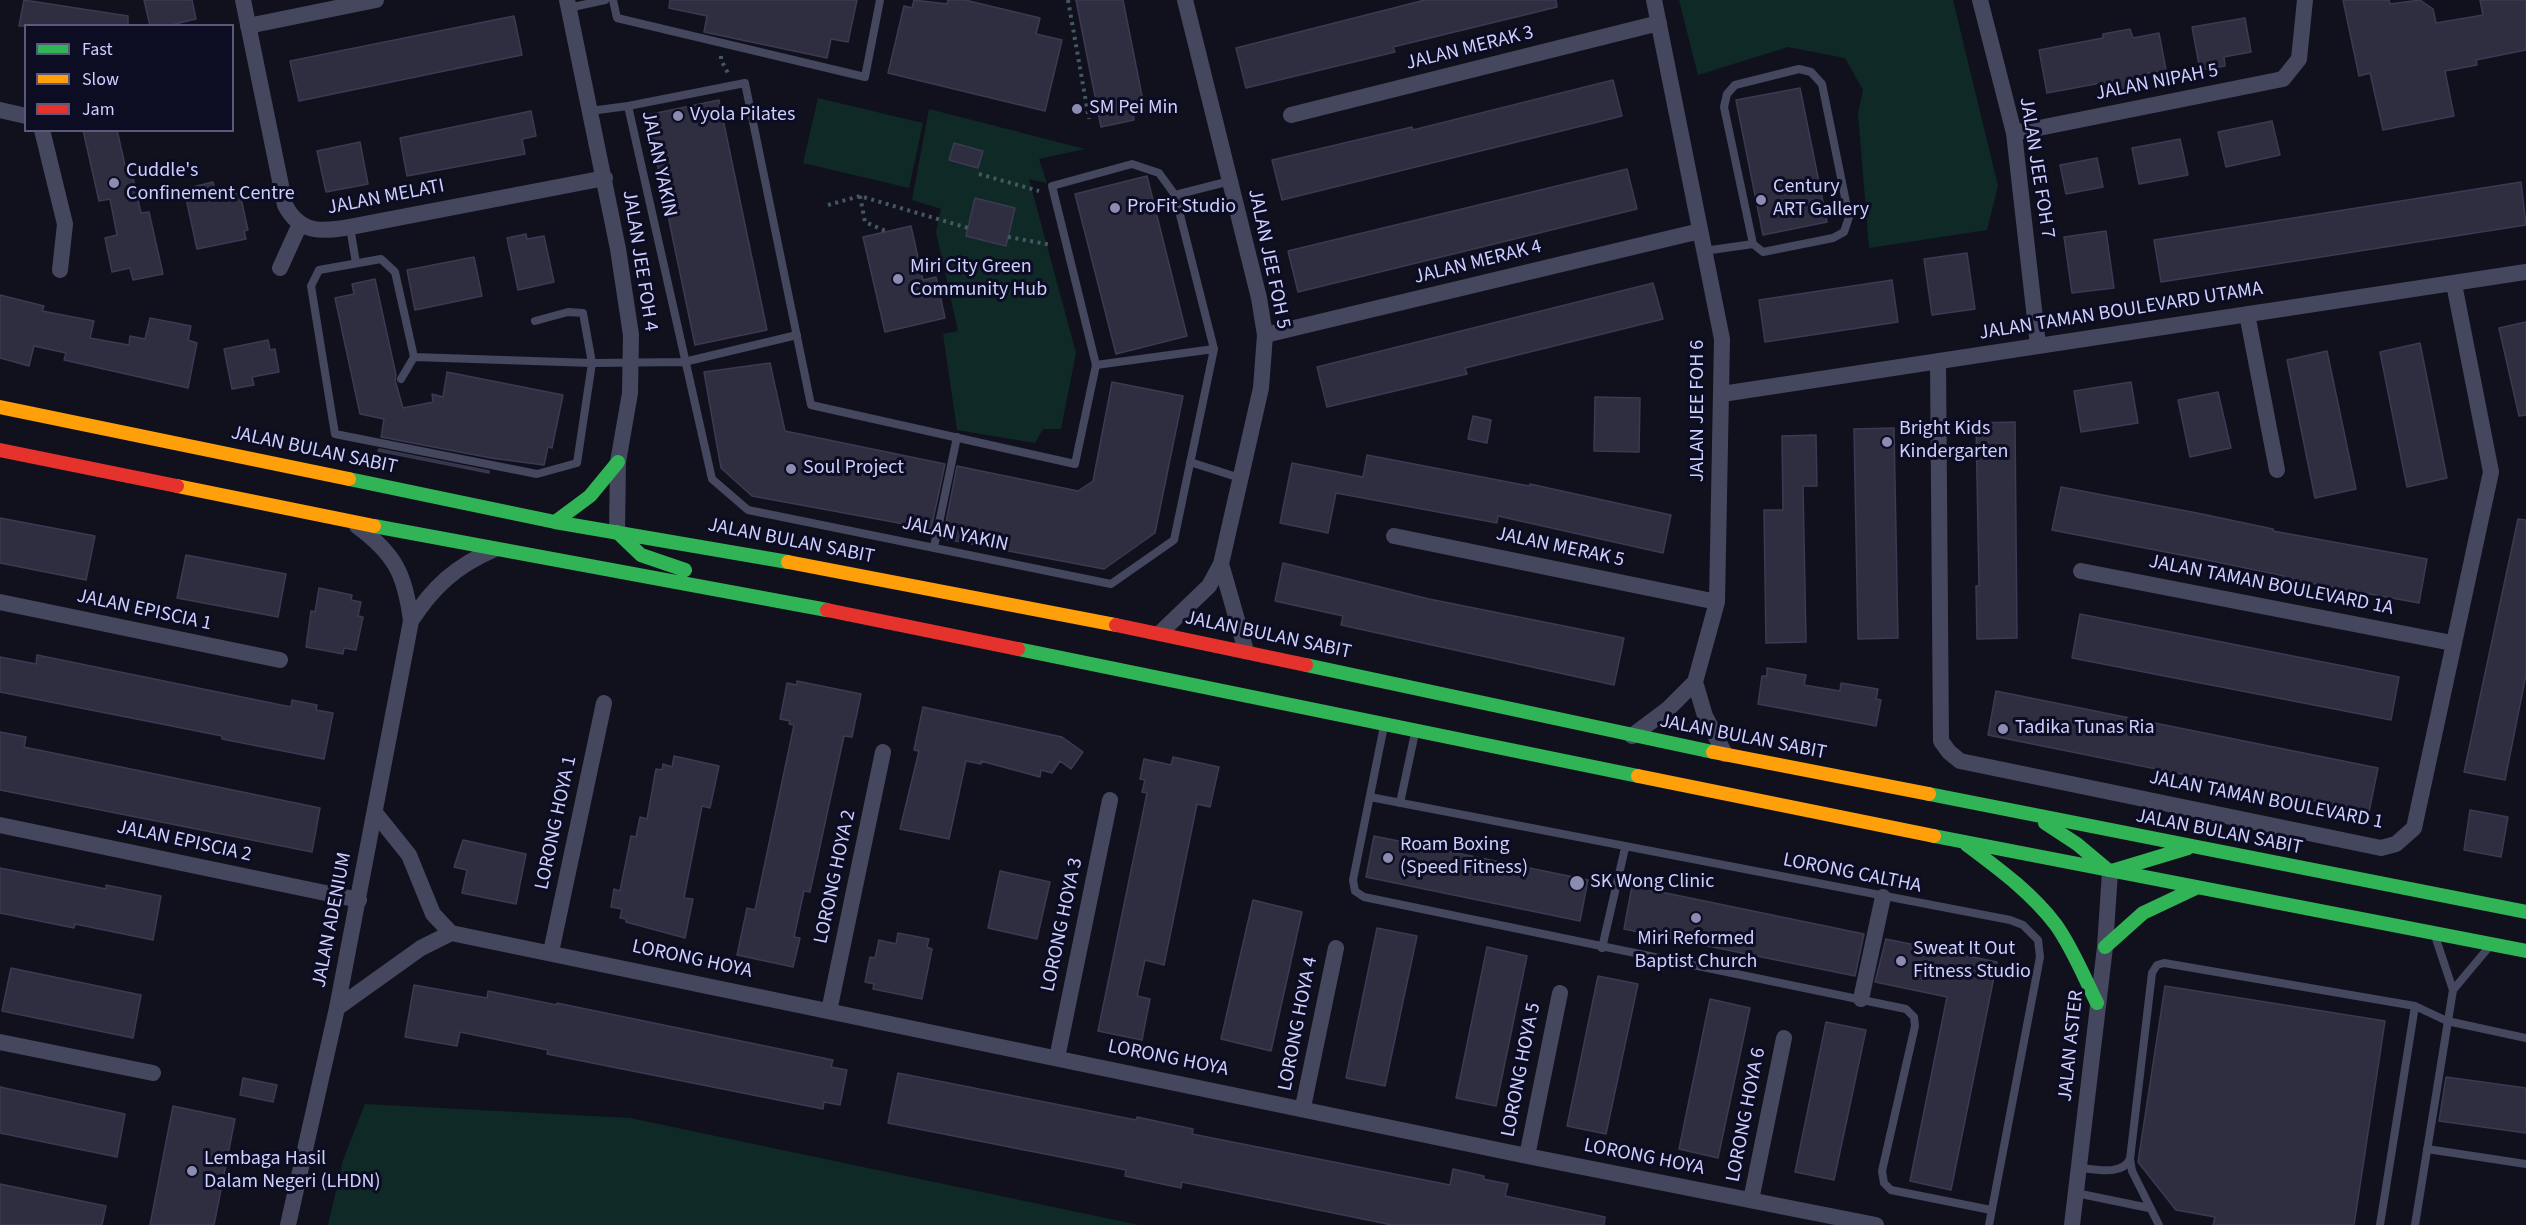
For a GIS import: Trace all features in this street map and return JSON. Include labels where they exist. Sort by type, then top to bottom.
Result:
[{"type":"main road","name":"JALAN BULAN SABIT","points":[[0,407],[555,522],[718,548],[1160,633],[1632,736],[2526,912]]},
{"type":"main road","points":[[0,450],[347,518],[493,550],[727,590],[2110,872],[2526,951]]},
{"type":"main road","points":[[555,522],[584,504],[600,488],[618,462]]},
{"type":"main road","points":[[618,532],[641,555],[696,573],[727,590]]},
{"type":"main road","points":[[2028,814],[2055,829],[2110,872]]},
{"type":"main road","points":[[1960,840],[2025,891],[2052,921],[2066,941],[2097,1003]]},
{"type":"main road","points":[[2110,872],[2190,847]]},
{"type":"main road","points":[[2105,947],[2143,913],[2196,888]]},
{"type":"street","points":[[243,0],[285,205],[291,216],[300,224],[280,268]]},
{"type":"street","points":[[248,26],[376,0]]},
{"type":"street","name":"JALAN JEE FOH 5","points":[[1160,633],[1209,586],[1221,564],[1262,388],[1265,335],[1185,0]]},
{"type":"street","name":"JALAN JEE FOH 6","points":[[1632,736],[1668,709],[1695,682],[1717,602],[1722,339],[1654,0]]},
{"type":"street","name":"JALAN JEE FOH 7","points":[[1980,0],[2014,134],[2038,345]]},
{"type":"street","name":"JALAN NIPAH 5","points":[[2014,134],[2283,79],[2299,59],[2305,0]]},
{"type":"street","name":"JALAN JEE FOH 4","points":[[568,4],[605,178],[621,270],[632,363],[626,426],[618,462],[618,532]]},
{"type":"street","name":"JALAN MERAK 3","points":[[1291,115],[1659,23]]},
{"type":"street","points":[[0,110],[24,116]]},
{"type":"street","points":[[42,132],[65,224],[60,270]]},
{"type":"street","name":"JALAN MELATI","points":[[300,224],[323,231],[350,227],[605,178]]},
{"type":"street","name":"JALAN MERAK 4","points":[[1265,335],[1700,231]]},
{"type":"street","name":"JALAN TAMAN BOULEVARD UTAMA","points":[[1722,394],[2526,272]]},
{"type":"street","name":"JALAN TAMAN BOULEVARD 1","points":[[1938,361],[1941,741],[1949,752],[1960,762],[2381,848],[2396,844],[2414,828],[2452,643],[2491,472],[2454,284]]},
{"type":"street","points":[[2247,314],[2277,470]]},
{"type":"street","name":"JALAN ADENIUM","points":[[288,1225],[359,900],[411,621],[408,592],[398,565],[374,538],[347,518]]},
{"type":"street","name":"JALAN MERAK 5","points":[[1394,536],[1717,602]]},
{"type":"street","name":"JALAN ADENIUM","points":[[411,621],[424,600],[450,574],[463,564],[493,550]]},
{"type":"street","name":"JALAN JEE FOH 5","points":[[1221,564],[1246,651]]},
{"type":"street","name":"JALAN TAMAN BOULEVARD 1A","points":[[2081,571],[2452,643]]},
{"type":"street","name":"JALAN EPISCIA 1","points":[[0,602],[280,660]]},
{"type":"street","points":[[1695,682],[1705,716],[1725,754]]},
{"type":"street","name":"LORONG HOYA 1","points":[[550,952],[604,703]]},
{"type":"street","name":"LORONG HOYA 2","points":[[830,1011],[883,752]]},
{"type":"street","name":"LORONG HOYA 3","points":[[1057,1058],[1110,800]]},
{"type":"street","points":[[337,1008],[421,948],[451,933],[433,914],[409,855],[376,814]]},
{"type":"street","name":"JALAN EPISCIA 2","points":[[0,825],[359,900]]},
{"type":"street","name":"JALAN ASTER","points":[[2072,1225],[2105,947],[2110,872]]},
{"type":"street","points":[[1861,999],[1883,897]]},
{"type":"street","name":"LORONG HOYA","points":[[451,933],[1303,1107],[1527,1156],[1876,1225]]},
{"type":"street","name":"LORONG HOYA 4","points":[[1303,1107],[1336,948]]},
{"type":"street","name":"LORONG HOYA 5","points":[[1527,1156],[1560,993]]},
{"type":"street","name":"LORONG HOYA 6","points":[[1751,1200],[1784,1038]]},
{"type":"street","points":[[0,1042],[153,1073]]},
{"type":"lane","points":[[568,4],[605,0]]},
{"type":"lane","points":[[613,0],[617,18],[865,76],[880,0]]},
{"type":"lane","points":[[1704,251],[1753,244],[1763,252],[1774,251],[1833,238],[1845,232],[1849,218],[1822,84],[1811,72],[1799,69],[1735,85],[1727,94],[1724,107],[1753,244]]},
{"type":"lane","points":[[740,84],[746,83],[811,405],[1075,464],[1096,365],[1054,195]]},
{"type":"lane","name":"JALAN YAKIN","points":[[740,84],[628,105],[712,479],[748,510],[1111,584],[1174,540],[1214,349],[1175,195],[1159,173],[1132,164],[1052,186],[1054,195]]},
{"type":"lane","points":[[591,111],[628,105]]},
{"type":"lane","points":[[1175,195],[1230,181]]},
{"type":"lane","points":[[350,227],[356,263]]},
{"type":"lane","points":[[401,379],[414,357],[395,272],[381,259],[319,270],[311,286],[335,434],[537,474],[577,463],[592,363],[583,313],[568,312],[535,321]]},
{"type":"lane","points":[[414,357],[592,363],[684,362],[797,335]]},
{"type":"lane","points":[[1096,365],[1214,349]]},
{"type":"lane","points":[[934,547],[957,437]]},
{"type":"lane","points":[[1190,462],[1240,478]]},
{"type":"lane","points":[[1385,724],[1353,880],[1355,891],[1364,897],[1602,948],[1906,1009],[1914,1017],[1915,1026],[1882,1172],[1884,1183],[1891,1190],[1991,1210]]},
{"type":"lane","points":[[1400,803],[1416,730]]},
{"type":"lane","name":"LORONG CALTHA","points":[[1370,797],[1625,848],[2010,920],[2023,925],[2038,940],[2040,957],[1989,1225]]},
{"type":"lane","points":[[1602,948],[1625,848]]},
{"type":"lane","points":[[2434,933],[2453,990]]},
{"type":"lane","points":[[2415,1225],[2453,990],[2491,944]]},
{"type":"lane","points":[[2159,1225],[2132,1171],[2130,1159],[2152,974],[2157,965],[2164,963],[2415,1006],[2447,1021],[2526,1038]]},
{"type":"lane","points":[[2380,1225],[2415,1006]]},
{"type":"lane","points":[[2427,1149],[2526,1164]]},
{"type":"lane","points":[[2080,1168],[2116,1170],[2127,1164],[2130,1159]]},
{"type":"lane","points":[[2076,1193],[2150,1208]]},
{"type":"path","points":[[1068,0],[1089,119]]},
{"type":"path","points":[[724,43],[721,60],[724,70],[740,84]]},
{"type":"path","points":[[979,174],[1054,195]]},
{"type":"path","points":[[828,206],[860,196],[968,228]]},
{"type":"path","points":[[860,196],[865,222],[888,232]]},
{"type":"path","points":[[1008,237],[1068,248]]},
{"type":"green space","points":[[1679,0],[1953,0],[1998,186],[1987,230],[1869,248],[1858,113],[1863,90],[1845,58],[1788,47],[1698,75]]},
{"type":"green space","points":[[818,98],[923,123],[909,188],[803,163]]},
{"type":"green space","points":[[929,109],[1085,149],[1039,159],[1047,183],[1029,179],[1076,353],[1061,429],[1043,429],[1035,443],[957,430],[943,334],[958,331],[936,232],[941,209],[912,200]]},
{"type":"green space","points":[[365,1104],[630,1118],[1139,1225],[328,1225],[343,1160]]},
{"type":"building","points":[[24,0],[128,16],[128,24],[24,24],[24,26],[19,26]]},
{"type":"building","points":[[144,0],[192,0],[196,19],[175,24],[150,24]]},
{"type":"building","points":[[670,0],[857,0],[848,42],[831,39],[827,58],[704,32],[707,16],[669,8]]},
{"type":"building","points":[[914,0],[947,4],[948,0],[965,0],[1040,18],[1036,34],[1062,40],[1045,111],[888,73],[904,6],[912,8]]},
{"type":"building","points":[[1076,0],[1123,0],[1145,111],[1133,113],[1134,120],[1101,127]]},
{"type":"building","points":[[1425,0],[1556,0],[1557,7],[1393,47],[1395,52],[1246,88],[1236,48]]},
{"type":"building","points":[[2343,0],[2389,0],[2390,4],[2420,0],[2433,9],[2436,23],[2483,15],[2480,0],[2526,0],[2526,50],[2476,60],[2477,65],[2445,71],[2454,116],[2383,130],[2370,73],[2359,76]]},
{"type":"building","points":[[514,16],[522,55],[299,101],[290,61]]},
{"type":"building","points":[[2245,18],[2251,52],[2224,57],[2225,66],[2200,70],[2192,27]]},
{"type":"building","points":[[2130,29],[2133,38],[2159,33],[2166,70],[2138,75],[2140,88],[2114,93],[2112,81],[2047,93],[2039,50],[2103,38],[2103,34]]},
{"type":"building","points":[[1613,80],[1622,116],[1282,200],[1272,160],[1412,127],[1413,130]]},
{"type":"building","points":[[1800,88],[1827,222],[1763,235],[1736,100]]},
{"type":"building","points":[[719,100],[767,330],[695,345],[647,115]]},
{"type":"building","points":[[531,111],[536,136],[522,139],[525,154],[407,176],[400,138]]},
{"type":"building","points":[[2272,121],[2280,155],[2226,167],[2218,132]]},
{"type":"building","points":[[83,132],[117,132],[127,174],[132,173],[141,213],[149,212],[163,274],[133,280],[130,268],[112,272],[105,238],[117,235],[110,199],[99,201]]},
{"type":"building","points":[[2180,139],[2188,175],[2139,184],[2132,148]]},
{"type":"building","points":[[360,142],[368,184],[326,192],[317,151]]},
{"type":"building","points":[[954,143],[983,151],[978,168],[949,160]]},
{"type":"building","points":[[2097,158],[2103,187],[2066,194],[2060,165]]},
{"type":"building","points":[[1627,169],[1637,209],[1298,292],[1288,251]]},
{"type":"building","points":[[1147,176],[1187,336],[1116,354],[1075,194]]},
{"type":"building","points":[[213,182],[216,195],[239,189],[248,230],[244,231],[246,239],[197,249],[184,189]]},
{"type":"building","points":[[2521,182],[2526,225],[2161,282],[2154,240]]},
{"type":"building","points":[[975,198],[1015,208],[1006,246],[966,236]]},
{"type":"building","name":"Miri City Green Community Hub","points":[[911,226],[923,280],[936,277],[945,318],[885,332],[863,237]]},
{"type":"building","points":[[2106,231],[2114,288],[2072,293],[2064,237]]},
{"type":"building","points":[[526,234],[527,239],[544,236],[554,282],[518,290],[507,238]]},
{"type":"building","points":[[1967,253],[1975,309],[1932,315],[1924,259]]},
{"type":"building","points":[[474,257],[482,296],[415,310],[407,270]]},
{"type":"building","points":[[375,279],[396,375],[395,380],[403,408],[433,402],[432,394],[443,397],[447,372],[563,395],[552,448],[548,447],[544,465],[491,458],[381,437],[384,419],[360,414],[335,298],[354,294],[352,284]]},
{"type":"building","points":[[1892,280],[1898,322],[1765,342],[1759,300]]},
{"type":"building","points":[[1653,283],[1663,319],[1465,368],[1467,374],[1327,407],[1317,367]]},
{"type":"building","points":[[0,295],[44,306],[42,311],[94,321],[90,338],[129,345],[130,336],[145,339],[150,318],[191,326],[188,340],[197,343],[188,388],[64,360],[66,353],[34,346],[29,366],[0,358]]},
{"type":"building","points":[[2526,322],[2526,415],[2519,416],[2499,328]]},
{"type":"building","points":[[268,340],[270,350],[275,349],[279,372],[252,377],[254,385],[232,389],[224,349]]},
{"type":"building","points":[[2420,343],[2447,478],[2407,487],[2380,352]]},
{"type":"building","points":[[2327,351],[2356,489],[2315,498],[2287,360]]},
{"type":"building","points":[[770,363],[785,431],[945,464],[931,529],[752,496],[721,468],[704,372]]},
{"type":"building","points":[[1112,382],[1183,396],[1155,533],[1104,569],[945,539],[947,532],[944,532],[957,466],[1078,491],[1093,481]]},
{"type":"building","points":[[2131,382],[2138,423],[2081,432],[2074,391]]},
{"type":"building","points":[[2218,392],[2231,448],[2190,457],[2178,400]]},
{"type":"building","points":[[1595,397],[1640,398],[1639,452],[1594,451]]},
{"type":"building","points":[[1473,416],[1491,420],[1487,443],[1468,439]]},
{"type":"building","points":[[2015,422],[2017,638],[1977,639],[1976,586],[1979,586],[1976,423]]},
{"type":"building","points":[[1894,428],[1898,638],[1858,639],[1854,429]]},
{"type":"building","points":[[1816,435],[1817,486],[1803,486],[1806,642],[1766,643],[1764,510],[1783,510],[1782,436]]},
{"type":"building","points":[[379,449],[489,471],[489,473],[378,451]]},
{"type":"building","points":[[1367,455],[1529,486],[1530,484],[1671,515],[1663,553],[1498,516],[1497,523],[1336,493],[1328,533],[1280,523],[1292,463],[1363,477]]},
{"type":"building","points":[[2061,487],[2197,513],[2273,529],[2273,531],[2427,559],[2419,603],[2283,578],[2284,576],[2052,530]]},
{"type":"building","points":[[0,518],[95,536],[86,580],[0,563]]},
{"type":"building","points":[[2518,519],[2526,520],[2526,675],[2505,780],[2464,772]]},
{"type":"building","points":[[186,555],[286,574],[278,617],[177,598]]},
{"type":"building","points":[[1283,563],[1429,599],[1624,638],[1614,685],[1341,625],[1343,616],[1275,601]]},
{"type":"building","points":[[319,588],[352,595],[351,600],[361,602],[358,616],[363,617],[356,650],[344,648],[343,654],[306,647],[311,611],[315,612]]},
{"type":"building","points":[[2080,614],[2399,677],[2391,720],[2072,658]]},
{"type":"building","points":[[37,655],[291,707],[292,700],[317,705],[316,710],[333,713],[324,759],[222,739],[222,736],[0,692],[0,657],[36,664]]},
{"type":"building","points":[[1767,668],[1806,675],[1804,685],[1840,691],[1841,683],[1878,689],[1876,699],[1881,700],[1876,726],[1758,704],[1762,676],[1767,676]]},
{"type":"building","points":[[797,681],[861,694],[852,737],[844,736],[810,892],[804,891],[794,937],[800,938],[793,967],[737,955],[747,908],[755,910],[794,725],[789,724],[790,721],[780,719],[787,683],[797,685]]},
{"type":"building","points":[[1996,691],[2378,768],[2369,812],[1988,735]]},
{"type":"building","points":[[923,707],[1062,737],[1083,752],[1071,769],[1060,761],[1052,773],[1041,770],[1040,777],[981,761],[981,764],[966,761],[949,839],[900,829],[919,751],[914,750]]},
{"type":"building","points":[[0,732],[26,737],[24,747],[320,808],[312,852],[0,790]]},
{"type":"building","points":[[674,756],[719,766],[710,808],[702,806],[684,898],[693,899],[685,938],[626,922],[626,919],[620,918],[622,909],[611,907],[614,889],[620,891],[631,836],[636,837],[640,817],[647,819],[656,769],[662,770],[663,764],[672,767]]},
{"type":"building","points":[[1173,757],[1219,767],[1210,807],[1197,804],[1164,965],[1145,960],[1137,996],[1150,999],[1142,1040],[1098,1031],[1147,793],[1142,792],[1145,780],[1140,779],[1144,759],[1171,765]]},
{"type":"building","points":[[2470,810],[2508,817],[2501,857],[2464,850]]},
{"type":"building","points":[[1374,836],[1588,880],[1580,921],[1366,877]]},
{"type":"building","points":[[463,840],[526,854],[516,904],[462,893],[467,870],[454,867]]},
{"type":"building","points":[[0,868],[106,889],[106,885],[161,896],[153,940],[75,924],[74,928],[0,913]]},
{"type":"building","points":[[1000,871],[1050,882],[1037,939],[988,928]]},
{"type":"building","points":[[1632,886],[1864,934],[1855,976],[1624,929]]},
{"type":"building","points":[[1253,900],[1302,912],[1271,1051],[1221,1039]]},
{"type":"building","points":[[1377,928],[1417,936],[1385,1086],[1346,1078]]},
{"type":"building","points":[[898,933],[929,939],[927,947],[932,949],[922,999],[873,989],[874,984],[865,982],[870,957],[875,958],[879,940],[896,944]]},
{"type":"building","points":[[1886,939],[1997,962],[1951,1190],[1910,1181],[1947,997],[1875,982]]},
{"type":"building","points":[[1487,947],[1527,956],[1496,1106],[1456,1098]]},
{"type":"building","points":[[11,968],[141,995],[133,1038],[2,1011]]},
{"type":"building","points":[[1598,976],[1638,984],[1606,1134],[1567,1126]]},
{"type":"building","points":[[414,985],[487,998],[488,991],[557,1005],[557,1003],[833,1060],[831,1067],[847,1070],[840,1105],[824,1102],[823,1109],[547,1054],[548,1050],[460,1032],[457,1046],[405,1037]]},
{"type":"building","points":[[2165,986],[2385,1021],[2354,1225],[2213,1225],[2215,1217],[2176,1210],[2138,1162]]},
{"type":"building","points":[[1710,999],[1750,1008],[1718,1158],[1679,1149]]},
{"type":"building","points":[[1826,1022],[1866,1030],[1834,1180],[1795,1172]]},
{"type":"building","points":[[898,1073],[1136,1120],[1137,1117],[1193,1129],[1192,1134],[1450,1185],[1453,1169],[1508,1184],[1505,1196],[1605,1217],[1604,1225],[1392,1225],[1182,1182],[1181,1188],[1125,1176],[1126,1170],[888,1123]]},
{"type":"building","points":[[2446,1077],[2526,1088],[2526,1133],[2439,1121]]},
{"type":"building","points":[[243,1078],[277,1085],[273,1102],[240,1095]]},
{"type":"building","points":[[0,1087],[125,1114],[117,1157],[0,1133]]},
{"type":"building","name":"Lembaga Hasil Dalam Negeri (LHDN)","points":[[173,1106],[235,1119],[214,1225],[150,1225]]},
{"type":"building","points":[[0,1184],[106,1206],[102,1225],[0,1225]]},
{"type":"traffic: fast","points":[[555,522],[590,496],[618,462]]},
{"type":"traffic: fast","points":[[349,479],[555,522],[788,562]]},
{"type":"traffic: fast","points":[[374,526],[827,610]]},
{"type":"traffic: fast","points":[[617,532],[641,555],[685,570]]},
{"type":"traffic: fast","points":[[1018,649],[1638,776]]},
{"type":"traffic: fast","points":[[1306,665],[1713,752]]},
{"type":"traffic: fast","points":[[1929,794],[2526,912]]},
{"type":"traffic: fast","points":[[2045,823],[2077,844],[2108,870]]},
{"type":"traffic: fast","points":[[1934,836],[2526,951]]},
{"type":"traffic: fast","points":[[1967,845],[2014,882],[2047,913],[2068,944],[2097,1003]]},
{"type":"traffic: fast","points":[[2115,870],[2188,848]]},
{"type":"traffic: fast","points":[[2105,947],[2143,913],[2196,888]]},
{"type":"traffic: slow","points":[[0,407],[349,479]]},
{"type":"traffic: slow","points":[[177,486],[374,526]]},
{"type":"traffic: slow","points":[[788,562],[1116,625]]},
{"type":"traffic: slow","points":[[1713,752],[1929,794]]},
{"type":"traffic: slow","points":[[1638,776],[1934,836]]},
{"type":"traffic: jam","points":[[0,450],[177,486]]},
{"type":"traffic: jam","points":[[827,610],[1018,649]]},
{"type":"traffic: jam","points":[[1116,625],[1306,665]]},
{"type":"place","name":"SM Pei Min","points":[[1077,109]]},
{"type":"place","name":"Vyola Pilates","points":[[678,116]]},
{"type":"place","name":"Cuddle's Confinement Centre","points":[[114,183]]},
{"type":"place","name":"Century ART Gallery","points":[[1761,200]]},
{"type":"place","name":"ProFit Studio","points":[[1115,208]]},
{"type":"place","name":"Miri City Green Community Hub","points":[[898,279]]},
{"type":"place","name":"Bright Kids Kindergarten","points":[[1887,442]]},
{"type":"place","name":"Soul Project","points":[[791,469]]},
{"type":"place","name":"Tadika Tunas Ria","points":[[2003,729]]},
{"type":"place","name":"Roam Boxing (Speed Fitness)","points":[[1388,858]]},
{"type":"place","name":"SK Wong Clinic","points":[[1577,883]]},
{"type":"place","name":"Miri Reformed Baptist Church","points":[[1696,918]]},
{"type":"place","name":"Sweat It Out Fitness Studio","points":[[1901,961]]},
{"type":"place","name":"Lembaga Hasil Dalam Negeri (LHDN)","points":[[192,1171]]}]
